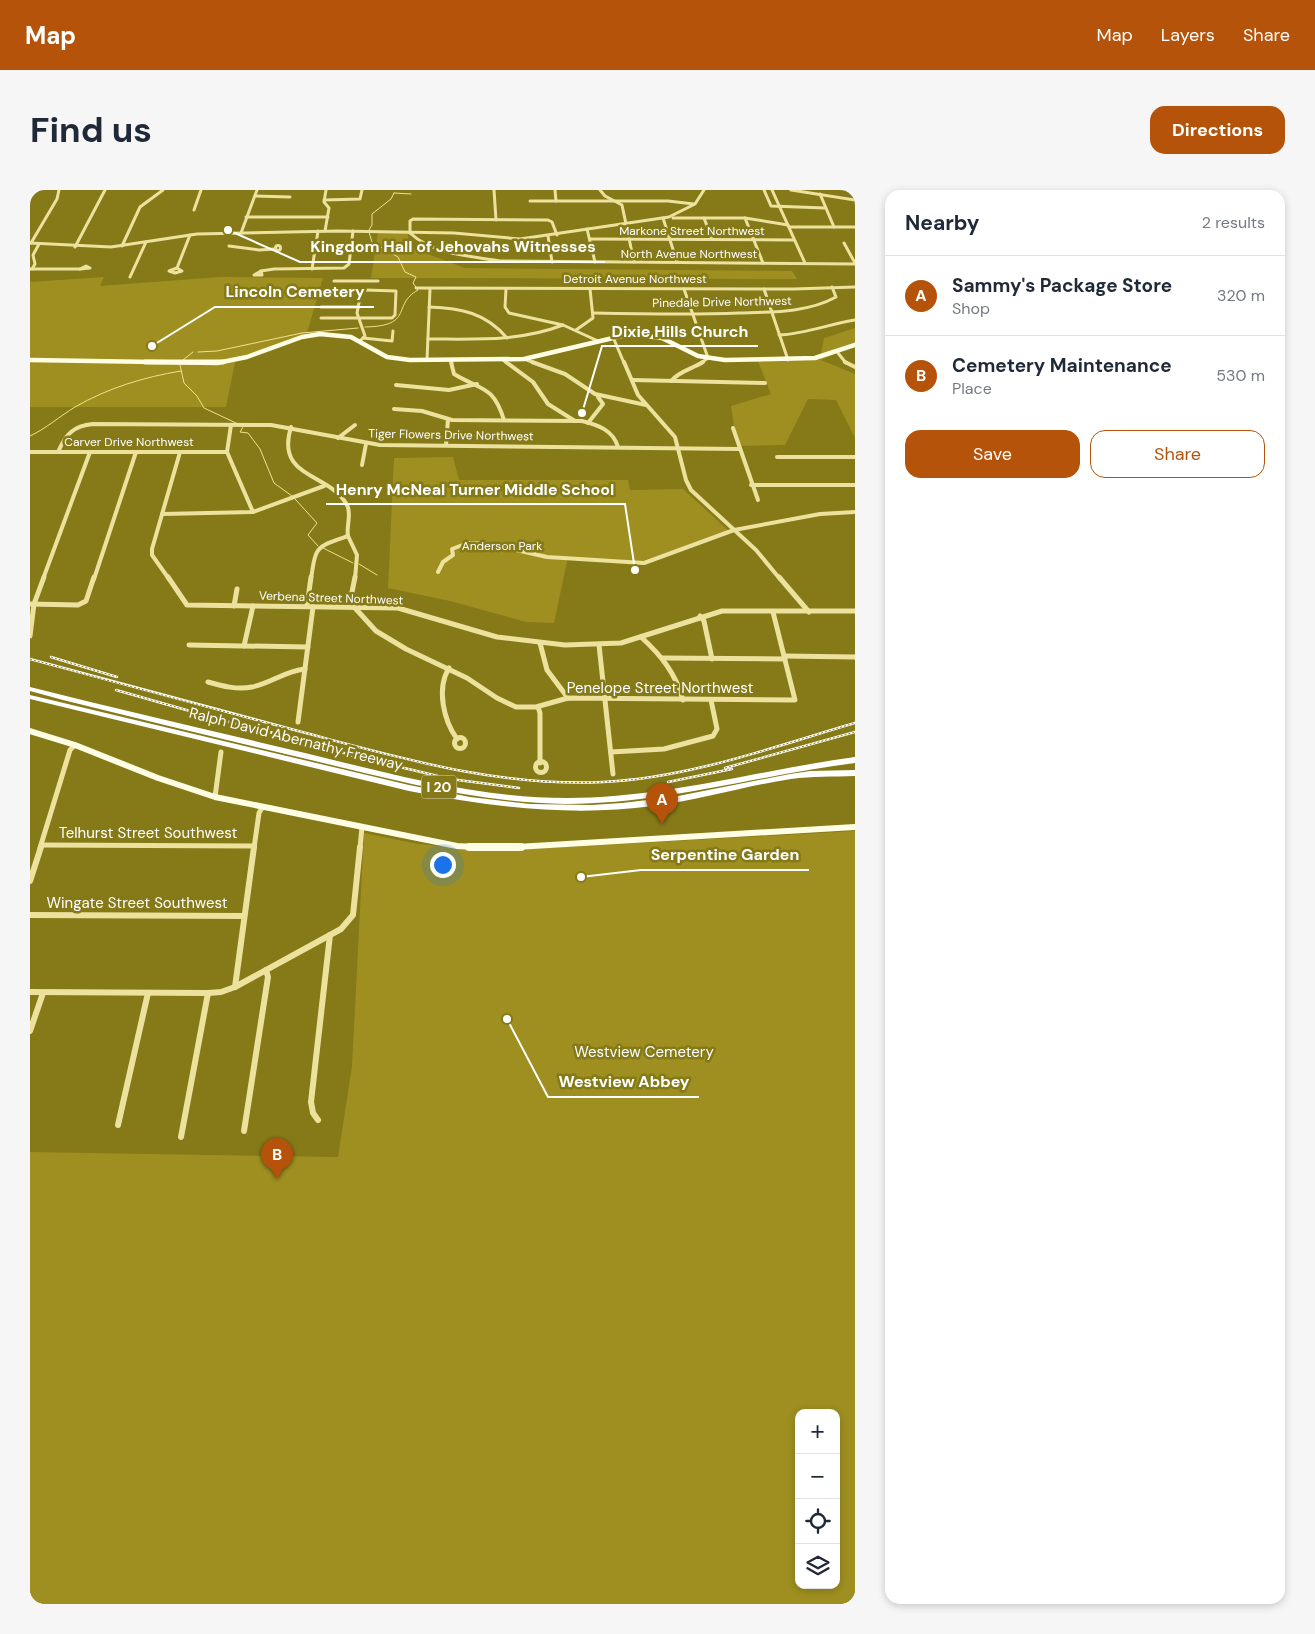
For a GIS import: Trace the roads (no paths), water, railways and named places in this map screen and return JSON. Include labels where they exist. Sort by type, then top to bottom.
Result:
[{"type":"highway","name":"Ralph David Abernathy Freeway","points":[[30,689],[421,783],[501,797],[547,801],[609,799],[680,790],[760,774],[855,760]]},
{"type":"highway","name":"Ralph David Abernathy Freeway","points":[[30,697],[439,795],[494,804],[541,808],[599,808],[654,802],[810,774]]},
{"type":"highway","points":[[760,774],[775,767],[855,755]]},
{"type":"highway","name":"I 20","points":[[810,774],[855,768]]},
{"type":"highway","points":[[810,774],[855,773]]},
{"type":"main road","points":[[30,360],[217,363],[247,357],[311,335],[335,334],[362,339],[388,357],[428,360],[524,359],[630,334],[655,336],[668,340],[692,353],[708,358],[788,360],[815,358],[855,345]]},
{"type":"main road","points":[[30,731],[75,745],[158,778],[215,796],[262,808],[446,845],[492,848],[855,826]]},
{"type":"street","points":[[30,244],[57,199],[59,190]]},
{"type":"street","points":[[75,247],[106,190]]},
{"type":"street","points":[[122,246],[140,207],[163,190]]},
{"type":"street","points":[[194,210],[200,190]]},
{"type":"street","points":[[241,233],[257,190]]},
{"type":"street","points":[[325,231],[329,208],[324,200],[326,190]]},
{"type":"street","points":[[324,200],[358,200],[361,199],[362,190]]},
{"type":"street","points":[[494,190],[496,220]]},
{"type":"street","points":[[555,190],[556,201]]},
{"type":"street","points":[[600,190],[605,196],[622,205],[634,262]]},
{"type":"street","points":[[30,244],[75,247],[122,246],[190,235],[318,231],[454,233],[505,239],[548,236],[669,217],[685,212],[703,196],[704,190]]},
{"type":"street","points":[[764,190],[769,205],[778,208],[825,208]]},
{"type":"street","points":[[772,190],[778,208],[805,263]]},
{"type":"street","points":[[791,190],[855,200]]},
{"type":"street","points":[[820,194],[834,227]]},
{"type":"street","points":[[255,196],[290,197]]},
{"type":"street","points":[[530,201],[668,201],[694,204]]},
{"type":"street","points":[[246,217],[328,217]]},
{"type":"street","points":[[669,217],[746,218],[788,226],[855,226]]},
{"type":"street","points":[[410,233],[410,221],[417,218],[548,220],[552,222],[558,235]]},
{"type":"street","points":[[663,218],[677,262]]},
{"type":"street","points":[[704,218],[712,239]]},
{"type":"street","points":[[746,218],[762,263]]},
{"type":"street","points":[[587,230],[595,262]]},
{"type":"street","points":[[312,269],[318,231]]},
{"type":"street","points":[[261,272],[339,269],[348,266],[353,231]]},
{"type":"street","points":[[233,233],[228,247],[259,250],[275,249]]},
{"type":"street","name":"North Avenue Northwest","points":[[410,233],[426,245],[462,256],[501,260],[552,262],[855,263]]},
{"type":"street","points":[[177,268],[190,235]]},
{"type":"street","points":[[548,236],[552,262]]},
{"type":"street","name":"Markone Street Northwest","points":[[590,239],[794,240]]},
{"type":"street","points":[[130,277],[146,242]]},
{"type":"street","points":[[844,242],[855,263]]},
{"type":"street","points":[[31,269],[35,264],[33,255],[38,244]]},
{"type":"street","points":[[31,269],[80,269]]},
{"type":"street","points":[[334,281],[378,281]]},
{"type":"street","points":[[363,281],[358,318],[365,332],[362,339],[392,341],[393,331]]},
{"type":"street","name":"Pinedale Drive Northwest","points":[[594,313],[691,314],[800,311],[827,305],[836,297],[832,287]]},
{"type":"street","name":"Detroit Avenue Northwest","points":[[418,288],[764,289],[855,287]]},
{"type":"street","points":[[428,360],[430,289]]},
{"type":"street","points":[[506,289],[505,307],[510,313],[563,325],[598,341]]},
{"type":"street","points":[[576,330],[590,322],[594,313],[590,289]]},
{"type":"street","points":[[671,381],[677,374],[694,368],[708,358],[691,314],[684,289]]},
{"type":"street","points":[[764,289],[788,360]]},
{"type":"street","points":[[322,318],[392,318],[395,316],[396,291],[332,290]]},
{"type":"street","points":[[321,307],[359,307]]},
{"type":"street","points":[[429,307],[468,310],[491,322],[507,338]]},
{"type":"street","points":[[779,335],[800,334],[830,324],[855,320]]},
{"type":"street","points":[[428,339],[507,338],[530,335],[563,325]]},
{"type":"street","points":[[613,337],[632,380],[646,405],[673,433],[686,480],[691,490],[756,550],[809,612]]},
{"type":"street","points":[[838,352],[846,362],[855,367]]},
{"type":"street","points":[[524,359],[565,374],[595,394],[602,400],[603,404]]},
{"type":"street","points":[[451,360],[454,374],[478,384],[493,394],[504,420]]},
{"type":"street","points":[[503,360],[533,382],[548,404],[575,421]]},
{"type":"street","points":[[632,380],[765,383]]},
{"type":"street","points":[[396,385],[449,390],[478,384]]},
{"type":"street","points":[[595,394],[646,405]]},
{"type":"street","points":[[588,423],[603,404],[617,400]]},
{"type":"street","points":[[394,409],[422,411],[448,419],[575,421],[588,423],[612,434],[617,440],[618,447]]},
{"type":"street","points":[[446,445],[448,419]]},
{"type":"street","name":"Tiger Flowers Drive Northwest","points":[[58,452],[67,432],[85,425],[292,427],[366,444],[740,449]]},
{"type":"street","points":[[231,425],[227,452],[253,512]]},
{"type":"street","points":[[338,438],[355,425]]},
{"type":"street","points":[[292,427],[288,446],[291,458],[301,470],[324,486],[347,506],[348,536],[357,550],[354,607]]},
{"type":"street","points":[[733,428],[751,485],[758,500]]},
{"type":"street","points":[[362,465],[366,444]]},
{"type":"street","name":"Carver Drive Northwest","points":[[30,452],[227,452]]},
{"type":"street","points":[[30,636],[32,604],[90,452]]},
{"type":"street","points":[[32,604],[78,605],[86,601],[136,452]]},
{"type":"street","points":[[180,452],[162,514],[253,512],[324,486]]},
{"type":"street","points":[[777,458],[855,457]]},
{"type":"street","points":[[751,485],[855,485]]},
{"type":"street","points":[[438,572],[443,562],[453,556],[452,549],[468,543],[490,544],[547,557],[640,563],[734,530],[820,514],[855,512]]},
{"type":"street","name":"Verbena Street Northwest","points":[[162,514],[152,555],[184,602],[193,606],[313,606],[407,610],[483,634],[540,644],[599,645],[620,643],[700,616],[722,611],[855,611]]},
{"type":"street","points":[[307,606],[315,552],[324,544],[348,536]]},
{"type":"street","points":[[234,606],[237,589]]},
{"type":"street","points":[[244,646],[253,606]]},
{"type":"street","points":[[298,722],[313,606]]},
{"type":"street","name":"Penelope Street Northwest","points":[[354,607],[371,626],[390,641],[449,668],[510,704],[524,708],[538,707],[568,698],[792,700],[796,698],[785,658]]},
{"type":"street","points":[[773,612],[785,658]]},
{"type":"street","points":[[700,616],[704,621],[712,659]]},
{"type":"street","points":[[641,637],[662,658],[676,680],[682,700]]},
{"type":"street","points":[[540,644],[547,670],[568,698]]},
{"type":"street","points":[[189,645],[308,646]]},
{"type":"street","points":[[599,645],[613,774]]},
{"type":"street","points":[[662,658],[855,657]]},
{"type":"street","points":[[449,668],[444,674],[444,713],[448,725],[457,739]]},
{"type":"street","points":[[208,682],[246,688],[265,682],[283,672],[305,669]]},
{"type":"street","points":[[611,752],[664,749],[713,736],[717,729],[711,700]]},
{"type":"street","points":[[538,707],[540,713],[540,763]]},
{"type":"street","points":[[30,881],[70,750],[75,745]]},
{"type":"street","points":[[215,796],[221,752]]},
{"type":"street","points":[[235,986],[254,846],[262,808]]},
{"type":"street","points":[[30,992],[208,993],[221,992],[235,986],[346,926],[353,915],[362,827]]},
{"type":"street","name":"Telhurst Street Southwest","points":[[41,845],[254,846]]},
{"type":"street","name":"Wingate Street Southwest","points":[[30,915],[244,916]]},
{"type":"street","points":[[318,1120],[313,1113],[311,1102],[330,935]]},
{"type":"street","points":[[244,1131],[268,977],[266,970]]},
{"type":"street","points":[[30,1031],[43,993]]},
{"type":"street","points":[[118,1125],[148,993]]},
{"type":"street","points":[[181,1137],[208,993]]},
{"type":"waterway","points":[[369,230],[372,225],[372,214],[391,199],[394,193],[411,194]]},
{"type":"waterway","points":[[365,327],[381,326],[397,319],[405,302],[418,290],[413,283],[416,277],[405,272],[398,257],[372,242],[369,232]]},
{"type":"waterway","points":[[198,352],[217,351],[302,333],[358,328]]},
{"type":"waterway","points":[[183,360],[193,352]]},
{"type":"waterway","points":[[180,365],[184,383],[197,396],[204,408],[236,423]]},
{"type":"waterway","points":[[30,436],[75,407],[100,394],[153,376],[181,371]]},
{"type":"waterway","points":[[243,427],[240,432],[248,433],[260,449],[274,483],[292,496]]},
{"type":"waterway","points":[[295,499],[317,523],[308,535],[318,546]]},
{"type":"waterway","points":[[323,548],[353,563]]},
{"type":"waterway","points":[[359,564],[377,575]]},
{"type":"railway","points":[[51,657],[117,677]]},
{"type":"railway","points":[[30,659],[413,761],[450,769],[526,780],[603,782],[667,774],[730,760],[855,723]]},
{"type":"railway","points":[[116,690],[239,725]]},
{"type":"railway","points":[[234,722],[358,757],[442,777]]},
{"type":"railway","points":[[725,768],[855,732]]},
{"type":"railway","points":[[668,782],[732,769]]},
{"type":"railway","points":[[435,777],[519,788]]},
{"type":"place","name":"Kingdom Hall of Jehovahs Witnesses","points":[[228,230]]},
{"type":"place","name":"Lincoln Cemetery","points":[[152,346]]},
{"type":"place","name":"Dixie Hills Church","points":[[582,413]]},
{"type":"place","name":"Henry McNeal Turner Middle School","points":[[635,570]]},
{"type":"place","name":"Sammy's Package Store","points":[[662,824]]},
{"type":"place","name":"Serpentine Garden","points":[[581,877]]},
{"type":"place","name":"Westview Abbey","points":[[507,1019]]},
{"type":"place","name":"Cemetery Maintenance","points":[[277,1179]]},
{"type":"park label","name":"Anderson Park","points":[[502,546]]},
{"type":"park label","name":"Westview Cemetery","points":[[644,1052]]}]
